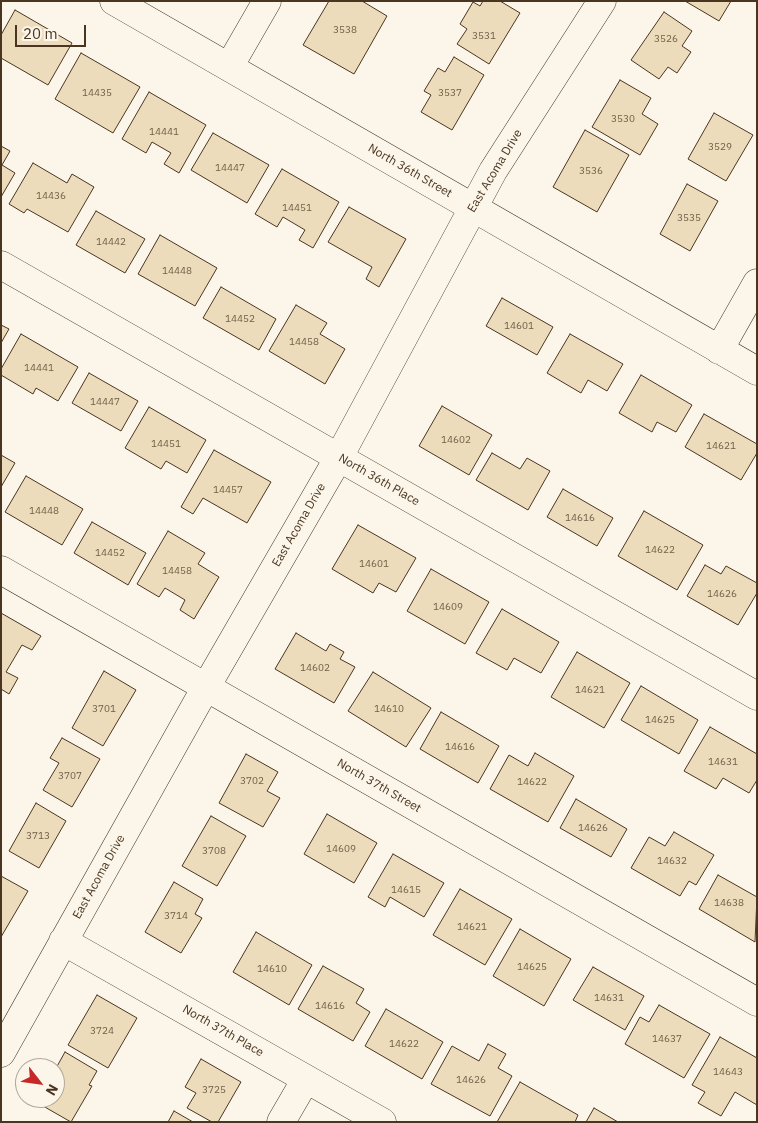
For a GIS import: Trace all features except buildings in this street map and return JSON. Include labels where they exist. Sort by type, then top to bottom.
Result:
[{"type":"street","name":"North 36th Street","points":[[114,1],[757,372]]},
{"type":"street","points":[[229,67],[267,1]]},
{"type":"street","name":"East Acoma Drive","points":[[1,1053],[206,687],[339,457],[472,208],[602,1]]},
{"type":"street","name":"North 36th Place","points":[[1,265],[757,696]]},
{"type":"street","points":[[719,350],[757,283]]},
{"type":"street","name":"North 37th Street","points":[[1,570],[757,1002]]},
{"type":"street","name":"North 37th Place","points":[[63,941],[382,1122]]},
{"type":"street","points":[[281,1122],[306,1078]]}]
